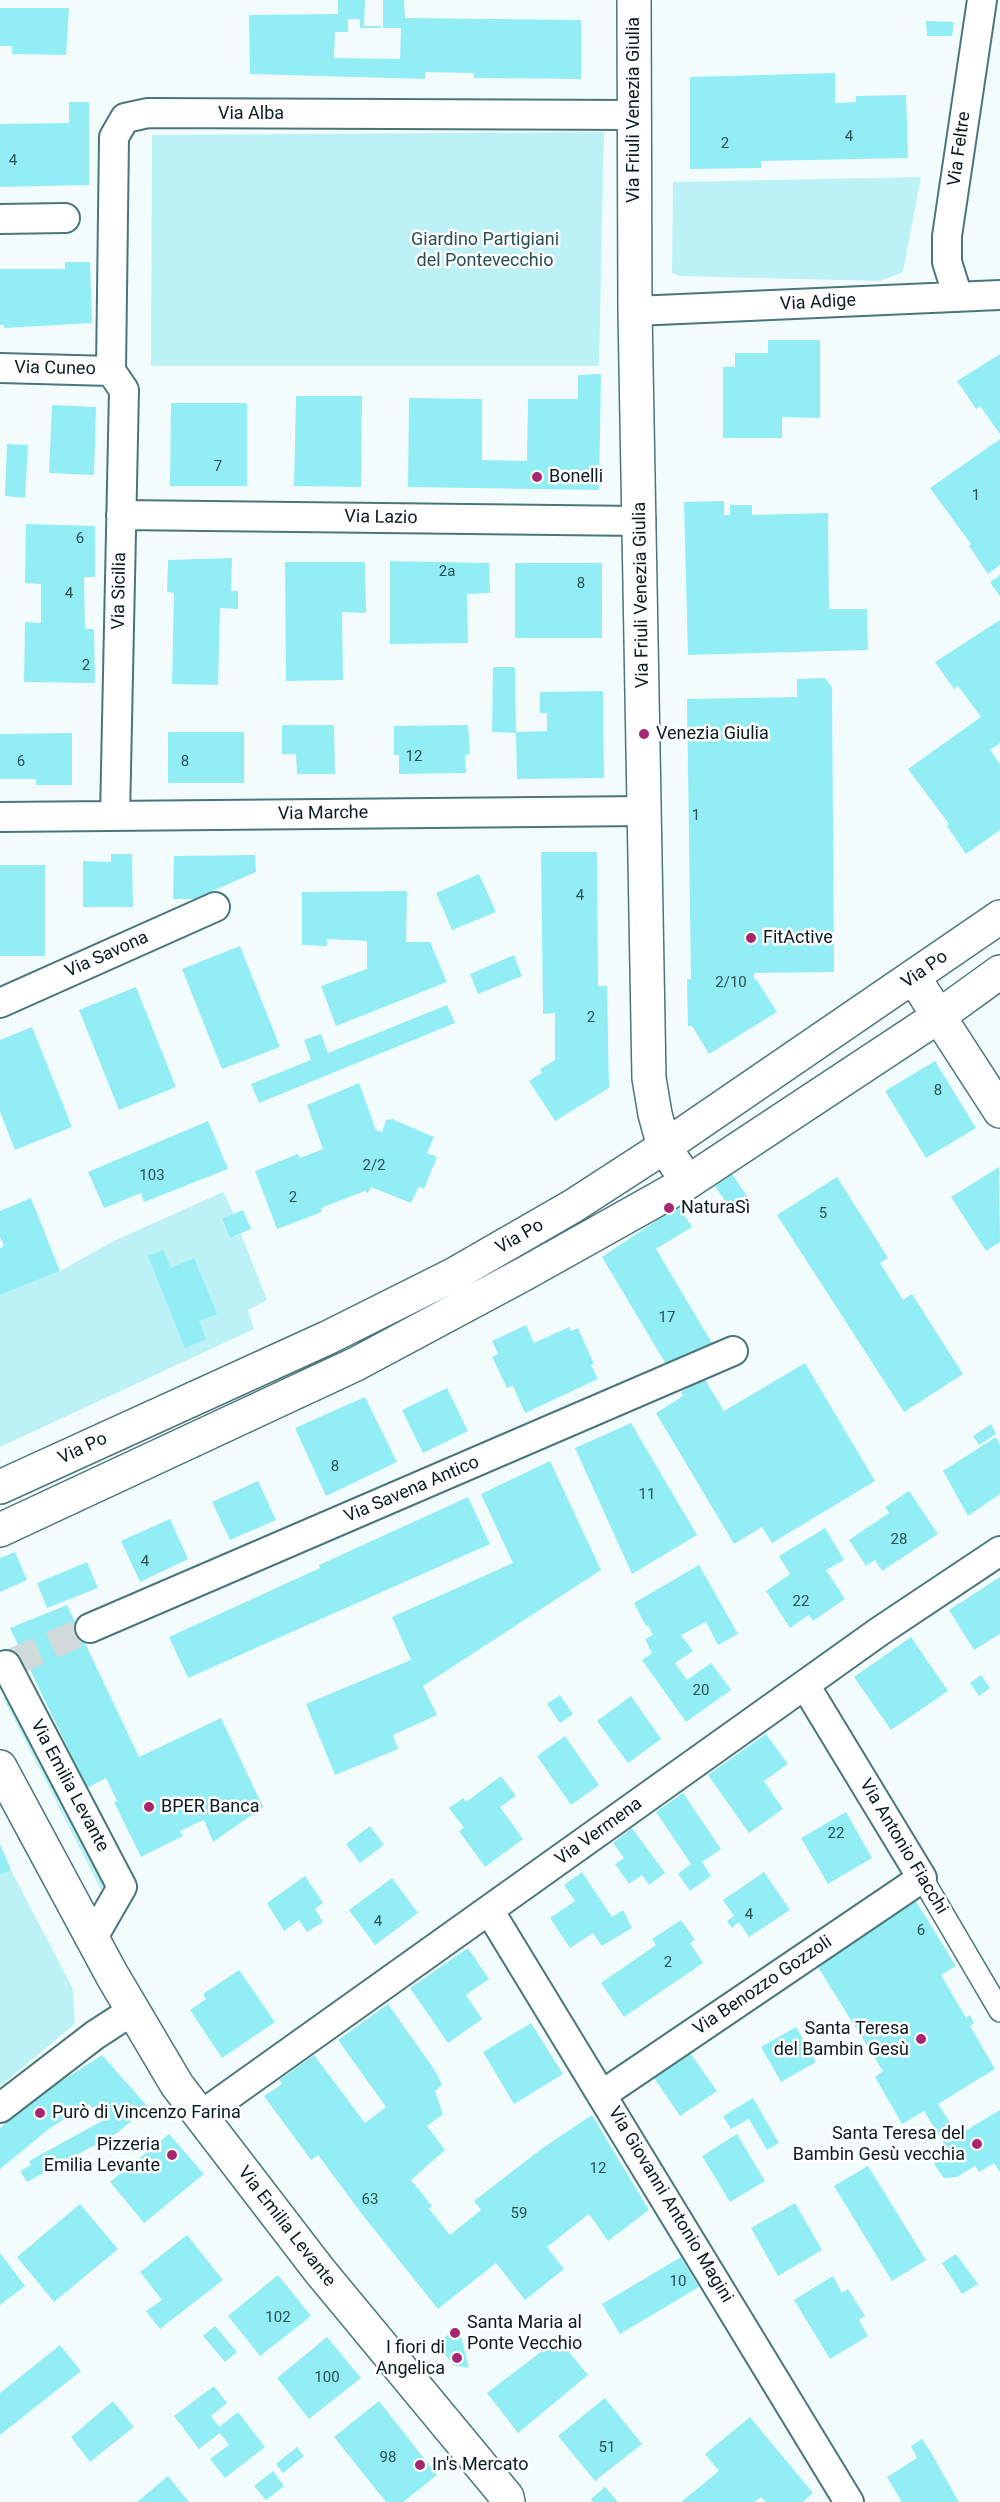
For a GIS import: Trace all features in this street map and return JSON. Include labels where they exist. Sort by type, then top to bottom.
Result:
[{"type":"main road","name":"Via Friuli Venezia Giulia","points":[[634,0],[635,311],[641,521],[649,1078],[654,1114],[664,1147],[688,1182]]},
{"type":"main road","name":"Via Po","points":[[0,1487],[327,1338],[453,1275],[573,1206],[664,1147],[1000,918]]},
{"type":"main road","name":"Via Po","points":[[0,1530],[356,1364],[524,1275],[688,1182],[939,1016],[1000,972]]},
{"type":"main road","points":[[914,978],[1000,1111]]},
{"type":"main road","name":"Via Emilia Levante","points":[[0,1767],[132,2011],[177,2085],[319,2270],[513,2500]]},
{"type":"street","name":"Via Feltre","points":[[958,297],[947,262],[947,236],[982,0]]},
{"type":"street","name":"Via Alba","points":[[111,371],[114,137],[125,118],[148,113],[634,115]]},
{"type":"street","points":[[0,219],[65,218]]},
{"type":"street","name":"Via Adige","points":[[635,311],[1000,295]]},
{"type":"street","name":"Via Cuneo","points":[[0,368],[111,371]]},
{"type":"street","name":"Via Sicilia","points":[[111,371],[124,390],[115,816]]},
{"type":"street","name":"Via Lazio","points":[[122,515],[641,521]]},
{"type":"street","name":"Via Marche","points":[[0,817],[646,811]]},
{"type":"street","name":"Via Savona","points":[[0,1003],[215,907]]},
{"type":"street","name":"Via Savena Antico","points":[[90,1628],[733,1351]]},
{"type":"street","name":"Via Vermena","points":[[200,2116],[880,1631],[1000,1551]]},
{"type":"street","name":"Via Emilia Levante","points":[[6,1664],[122,1887],[93,1939]]},
{"type":"street","name":"Via Antonio Fiacchi","points":[[805,1685],[1000,2011]]},
{"type":"street","name":"Via Benozzo Gozzoli","points":[[603,2094],[922,1878]]},
{"type":"street","name":"Via Giovanni Antonio Magini","points":[[489,1910],[603,2094],[849,2502]]},
{"type":"street","points":[[0,2108],[95,2035],[132,2011]]},
{"type":"green space","name":"Giardino Partigiani del Pontevecchio","points":[[604,132],[599,366],[151,366],[152,135]]},
{"type":"green space","points":[[921,177],[903,272],[880,281],[680,276],[672,273],[673,182]]},
{"type":"green space","points":[[223,1192],[234,1214],[222,1220],[230,1238],[241,1234],[267,1300],[248,1310],[254,1329],[0,1447],[0,1295],[60,1271],[114,1241]]},
{"type":"green space","points":[[8,1695],[94,1865],[106,1882],[101,1890],[3,1697]]},
{"type":"green space","points":[[11,1870],[73,1989],[75,2024],[0,2086],[0,1875]]},
{"type":"building","points":[[338,0],[365,0],[364,26],[381,26],[381,28],[360,28],[360,19],[348,19],[348,32],[335,32],[334,58],[400,59],[401,28],[383,28],[383,0],[404,0],[405,18],[581,20],[581,79],[474,78],[474,73],[425,72],[425,79],[250,74],[249,15],[338,14]]},
{"type":"building","points":[[0,8],[69,8],[66,55],[12,54],[12,46],[0,46]]},
{"type":"building","points":[[926,21],[954,22],[952,36],[927,36]]},
{"type":"building","points":[[835,73],[835,103],[856,102],[856,96],[906,95],[908,158],[761,161],[761,168],[690,169],[690,77]]},
{"type":"building","points":[[69,102],[89,102],[89,185],[0,187],[0,124],[69,123]]},
{"type":"building","points":[[65,262],[90,262],[92,323],[4,328],[4,325],[0,325],[0,269],[65,269]]},
{"type":"building","points":[[768,340],[820,340],[820,418],[782,417],[782,438],[723,438],[723,367],[735,367],[735,353],[768,353]]},
{"type":"building","points":[[1000,354],[1000,434],[980,406],[976,409],[957,381]]},
{"type":"building","points":[[601,374],[599,490],[408,487],[409,398],[482,399],[482,460],[527,461],[528,399],[578,399],[578,375]]},
{"type":"building","points":[[296,396],[362,396],[361,487],[294,486]]},
{"type":"building","points":[[171,403],[247,403],[247,486],[170,486]]},
{"type":"building","points":[[52,405],[96,407],[94,475],[49,473]]},
{"type":"building","points":[[1000,439],[1000,565],[988,574],[969,546],[971,544],[930,488]]},
{"type":"building","points":[[7,444],[28,445],[25,498],[5,496]]},
{"type":"building","points":[[724,501],[724,515],[730,515],[730,505],[752,505],[752,515],[828,513],[829,609],[867,609],[868,650],[688,655],[684,502]]},
{"type":"building","points":[[26,524],[95,526],[95,577],[84,577],[85,629],[94,629],[95,683],[24,682],[25,622],[41,623],[41,584],[25,583]]},
{"type":"building","points":[[232,558],[231,591],[238,591],[238,609],[220,608],[218,685],[172,684],[174,593],[167,592],[168,560]]},
{"type":"building","points":[[390,561],[489,563],[490,593],[467,594],[468,643],[390,644]]},
{"type":"building","points":[[285,562],[365,562],[366,613],[342,612],[343,680],[286,681]]},
{"type":"building","points":[[515,563],[602,563],[602,638],[515,638]]},
{"type":"building","points":[[1000,575],[1000,596],[990,582]]},
{"type":"building","points":[[1000,620],[1000,743],[990,750],[1000,764],[1000,830],[966,854],[947,826],[949,824],[908,769],[981,717],[958,686],[954,689],[935,662]]},
{"type":"building","points":[[493,667],[515,667],[516,732],[547,731],[547,713],[540,713],[540,692],[603,691],[604,778],[517,779],[516,733],[492,732]]},
{"type":"building","points":[[825,678],[832,687],[834,972],[754,973],[754,979],[777,1012],[709,1054],[692,1026],[688,1026],[687,979],[691,979],[687,699],[797,697],[797,679]]},
{"type":"building","points":[[282,725],[334,725],[335,774],[297,774],[296,754],[282,754]]},
{"type":"building","points":[[468,725],[470,754],[465,755],[466,773],[399,774],[399,755],[394,755],[394,726]]},
{"type":"building","points":[[168,732],[244,732],[244,783],[168,783]]},
{"type":"building","points":[[72,733],[72,785],[36,785],[36,779],[0,779],[0,734]]},
{"type":"building","points":[[541,852],[597,852],[598,986],[607,986],[609,1088],[555,1121],[529,1081],[542,1073],[540,1069],[555,1060],[555,1013],[543,1014]]},
{"type":"building","points":[[111,854],[132,854],[133,907],[83,907],[83,861],[111,862]]},
{"type":"building","points":[[255,855],[256,872],[194,899],[173,899],[174,856]]},
{"type":"building","points":[[0,865],[45,865],[45,956],[0,956]]},
{"type":"building","points":[[479,874],[496,912],[452,930],[436,893]]},
{"type":"building","points":[[407,891],[406,942],[430,942],[447,982],[336,1026],[321,986],[367,969],[367,941],[327,939],[327,946],[302,945],[302,892]]},
{"type":"building","points":[[240,946],[280,1047],[222,1069],[182,969]]},
{"type":"building","points":[[514,955],[522,976],[478,994],[470,974]]},
{"type":"building","points":[[136,987],[176,1087],[119,1110],[79,1010]]},
{"type":"building","points":[[447,1005],[455,1023],[259,1103],[251,1084],[311,1060],[304,1040],[321,1034],[328,1053]]},
{"type":"building","points":[[32,1027],[72,1127],[15,1150],[0,1112],[0,1040]]},
{"type":"building","points":[[935,1061],[976,1128],[926,1158],[885,1091]]},
{"type":"building","points":[[359,1083],[376,1130],[382,1132],[386,1120],[392,1119],[434,1137],[427,1153],[437,1157],[424,1189],[419,1187],[411,1203],[371,1187],[368,1193],[365,1191],[321,1208],[322,1212],[277,1229],[255,1171],[298,1154],[300,1158],[323,1149],[307,1105]]},
{"type":"building","points":[[208,1121],[228,1169],[144,1202],[141,1193],[104,1208],[88,1172]]},
{"type":"building","points":[[999,1167],[1000,1242],[986,1251],[951,1197]]},
{"type":"building","points":[[732,1174],[747,1196],[729,1207],[715,1186]]},
{"type":"building","points":[[837,1177],[888,1258],[880,1263],[903,1300],[912,1294],[963,1374],[904,1412],[777,1215]]},
{"type":"building","points":[[31,1198],[60,1271],[0,1295],[0,1248],[4,1246],[0,1237],[0,1211]]},
{"type":"building","points":[[678,1206],[692,1227],[656,1249],[712,1343],[670,1371],[602,1257]]},
{"type":"building","points":[[243,1210],[251,1229],[230,1238],[222,1219]]},
{"type":"building","points":[[163,1250],[171,1268],[194,1258],[217,1314],[199,1321],[206,1339],[185,1348],[148,1256]]},
{"type":"building","points":[[526,1325],[534,1343],[569,1327],[571,1331],[578,1328],[598,1379],[525,1413],[513,1386],[507,1388],[492,1357],[498,1354],[492,1341]]},
{"type":"building","points":[[805,1363],[875,1481],[772,1543],[762,1527],[734,1544],[656,1413],[683,1396],[681,1392],[704,1378],[724,1411]]},
{"type":"building","points":[[447,1388],[468,1431],[423,1453],[402,1410]]},
{"type":"building","points":[[365,1397],[397,1462],[326,1496],[295,1428]]},
{"type":"building","points":[[631,1423],[697,1535],[632,1574],[575,1448]]},
{"type":"building","points":[[991,1424],[996,1434],[979,1445],[973,1436]]},
{"type":"building","points":[[996,1437],[1000,1445],[1000,1494],[968,1516],[943,1471]]},
{"type":"building","points":[[550,1461],[601,1570],[423,1686],[437,1715],[393,1735],[398,1749],[335,1775],[306,1704],[411,1660],[392,1617],[513,1563],[481,1494]]},
{"type":"building","points":[[258,1481],[276,1520],[230,1540],[212,1502]]},
{"type":"building","points":[[909,1491],[938,1534],[882,1571],[875,1560],[866,1566],[849,1540],[889,1513],[885,1507]]},
{"type":"building","points":[[468,1497],[490,1544],[188,1678],[169,1637]]},
{"type":"building","points":[[170,1519],[188,1559],[140,1582],[121,1541]]},
{"type":"building","points":[[825,1528],[844,1560],[826,1570],[845,1599],[813,1621],[809,1615],[790,1628],[766,1591],[790,1574],[779,1556]]},
{"type":"building","points":[[15,1552],[27,1580],[0,1592],[0,1558]]},
{"type":"building","points":[[87,1562],[98,1588],[47,1608],[37,1583]]},
{"type":"building","points":[[699,1565],[738,1634],[718,1645],[706,1622],[681,1635],[693,1651],[675,1663],[687,1680],[711,1663],[731,1690],[686,1722],[642,1660],[652,1653],[645,1639],[653,1635],[634,1603]]},
{"type":"building","points":[[1000,1577],[1000,1634],[974,1650],[949,1610]]},
{"type":"building","points":[[67,1605],[139,1757],[221,1718],[263,1807],[213,1842],[204,1820],[180,1831],[183,1836],[141,1857],[114,1802],[117,1801],[106,1778],[87,1788],[10,1628]]},
{"type":"building","points":[[911,1637],[948,1691],[891,1730],[854,1677]]},
{"type":"building","points":[[981,1675],[990,1688],[979,1696],[970,1683]]},
{"type":"building","points":[[560,1695],[573,1714],[560,1723],[547,1704]]},
{"type":"building","points":[[631,1696],[661,1739],[628,1763],[597,1721]]},
{"type":"building","points":[[766,1734],[788,1764],[764,1781],[783,1809],[749,1833],[708,1775]]},
{"type":"building","points":[[565,1736],[599,1785],[571,1805],[537,1756]]},
{"type":"building","points":[[501,1776],[516,1796],[500,1807],[523,1839],[485,1867],[459,1831],[464,1828],[449,1808],[463,1798],[466,1802]]},
{"type":"building","points":[[683,1793],[721,1849],[702,1862],[711,1876],[690,1891],[678,1874],[691,1864],[656,1812]]},
{"type":"building","points":[[846,1812],[872,1858],[828,1884],[801,1838]]},
{"type":"building","points":[[370,1826],[384,1845],[360,1863],[346,1844]]},
{"type":"building","points":[[632,1828],[665,1873],[649,1885],[642,1875],[629,1884],[615,1864],[624,1858],[613,1843]]},
{"type":"building","points":[[0,1844],[11,1870],[0,1875]]},
{"type":"building","points":[[582,1872],[612,1917],[623,1910],[632,1928],[602,1946],[593,1933],[570,1948],[550,1918],[575,1901],[564,1885]]},
{"type":"building","points":[[764,1872],[790,1910],[749,1937],[739,1922],[732,1928],[727,1921],[734,1916],[723,1900]]},
{"type":"building","points":[[305,1876],[323,1903],[315,1909],[323,1922],[307,1932],[299,1920],[284,1931],[267,1903]]},
{"type":"building","points":[[392,1878],[418,1913],[375,1945],[349,1910]]},
{"type":"building","points":[[914,1898],[956,1966],[941,1975],[966,2018],[970,2015],[974,2023],[970,2026],[995,2069],[938,2104],[958,2135],[1000,2110],[1000,2172],[994,2163],[979,2172],[975,2166],[957,2177],[944,2178],[934,2164],[941,2152],[947,2148],[924,2111],[902,2124],[875,2077],[883,2071],[816,1964]]},
{"type":"building","points":[[681,1920],[695,1940],[690,1943],[703,1963],[624,2017],[601,1983],[656,1945],[652,1939]]},
{"type":"building","points":[[468,1948],[489,1979],[466,1995],[482,2019],[448,2043],[410,1988]]},
{"type":"building","points":[[239,1970],[275,2022],[222,2058],[190,2010],[206,1999],[203,1994]]},
{"type":"building","points":[[388,2004],[436,2072],[442,2085],[435,2091],[443,2114],[427,2126],[445,2150],[411,2180],[432,2206],[429,2209],[450,2235],[481,2210],[474,2201],[544,2147],[592,2115],[649,2210],[608,2241],[589,2214],[547,2247],[564,2269],[525,2300],[496,2263],[438,2309],[318,2155],[311,2160],[264,2096],[282,2084],[279,2080],[314,2055],[365,2123],[386,2107],[338,2040]]},
{"type":"building","points":[[531,2023],[563,2074],[514,2104],[483,2052]]},
{"type":"building","points":[[796,2027],[816,2062],[781,2082],[761,2047]]},
{"type":"building","points":[[688,2050],[717,2091],[680,2116],[652,2075]]},
{"type":"building","points":[[102,2055],[148,2107],[117,2133],[27,2182],[20,2171],[31,2165],[29,2161],[104,2120],[89,2104],[50,2128],[0,2169],[0,2128],[29,2102]]},
{"type":"building","points":[[753,2098],[779,2143],[767,2150],[749,2119],[731,2129],[723,2116]]},
{"type":"building","points":[[169,2134],[204,2174],[144,2223],[110,2182]]},
{"type":"building","points":[[737,2134],[765,2181],[730,2202],[702,2156]]},
{"type":"building","points":[[868,2166],[926,2260],[892,2281],[834,2186]]},
{"type":"building","points":[[795,2203],[822,2250],[778,2276],[751,2228]]},
{"type":"building","points":[[80,2204],[118,2249],[54,2302],[17,2257]]},
{"type":"building","points":[[187,2235],[223,2280],[160,2329],[146,2311],[162,2300],[140,2272]]},
{"type":"building","points":[[0,2253],[25,2286],[0,2305]]},
{"type":"building","points":[[956,2254],[978,2284],[962,2294],[942,2263]]},
{"type":"building","points":[[681,2257],[699,2287],[620,2334],[602,2304]]},
{"type":"building","points":[[278,2275],[311,2316],[260,2356],[228,2316]]},
{"type":"building","points":[[833,2276],[842,2293],[848,2289],[865,2316],[859,2320],[868,2336],[830,2359],[794,2300]]},
{"type":"building","points":[[215,2326],[237,2352],[225,2362],[203,2336]]},
{"type":"building","name":"I fiori di Angelica","points":[[459,2327],[469,2368],[453,2365],[437,2343]]},
{"type":"building","points":[[327,2337],[361,2378],[309,2419],[277,2378]]},
{"type":"building","points":[[558,2339],[588,2375],[518,2433],[487,2393]]},
{"type":"building","points":[[60,2345],[81,2371],[0,2435],[0,2393]]},
{"type":"building","points":[[214,2386],[227,2403],[211,2416],[219,2427],[238,2412],[265,2447],[225,2478],[210,2459],[229,2445],[220,2433],[199,2449],[174,2416]]},
{"type":"building","points":[[605,2398],[642,2444],[595,2481],[558,2436]]},
{"type":"building","points":[[113,2401],[134,2427],[90,2462],[71,2437]]},
{"type":"building","points":[[379,2401],[437,2475],[403,2502],[386,2502],[334,2437]]},
{"type":"building","points":[[750,2417],[813,2493],[803,2502],[766,2502],[761,2497],[755,2502],[681,2502],[719,2471],[705,2454]]},
{"type":"building","points":[[922,2439],[959,2502],[902,2502],[887,2477],[917,2458],[911,2446]]},
{"type":"building","points":[[297,2447],[304,2456],[283,2473],[276,2464]]},
{"type":"building","points":[[273,2471],[284,2486],[266,2500],[254,2486]]},
{"type":"building","points":[[168,2476],[189,2502],[137,2502]]},
{"type":"building","points":[[605,2487],[618,2502],[593,2502],[591,2499]]},
{"type":"tunnel","points":[[13,1662],[90,1628]]},
{"type":"place","name":"Bonelli","points":[[537,477]]},
{"type":"place","name":"Venezia Giulia","points":[[644,734]]},
{"type":"place","name":"FitActive","points":[[751,938]]},
{"type":"place","name":"NaturaSì","points":[[669,1208]]},
{"type":"place","name":"BPER Banca","points":[[149,1807]]},
{"type":"place","name":"Santa Teresa del Bambin Gesù","points":[[921,2039]]},
{"type":"place","name":"Purò di Vincenzo Farina","points":[[40,2113]]},
{"type":"place","name":"Santa Teresa del Bambin Gesù vecchia","points":[[977,2144]]},
{"type":"place","name":"Pizzeria Emilia Levante","points":[[172,2155]]},
{"type":"place","name":"Santa Maria al Ponte Vecchio","points":[[455,2333]]},
{"type":"place","name":"I fiori di Angelica","points":[[457,2358]]},
{"type":"place","name":"In's Mercato","points":[[420,2465]]}]
